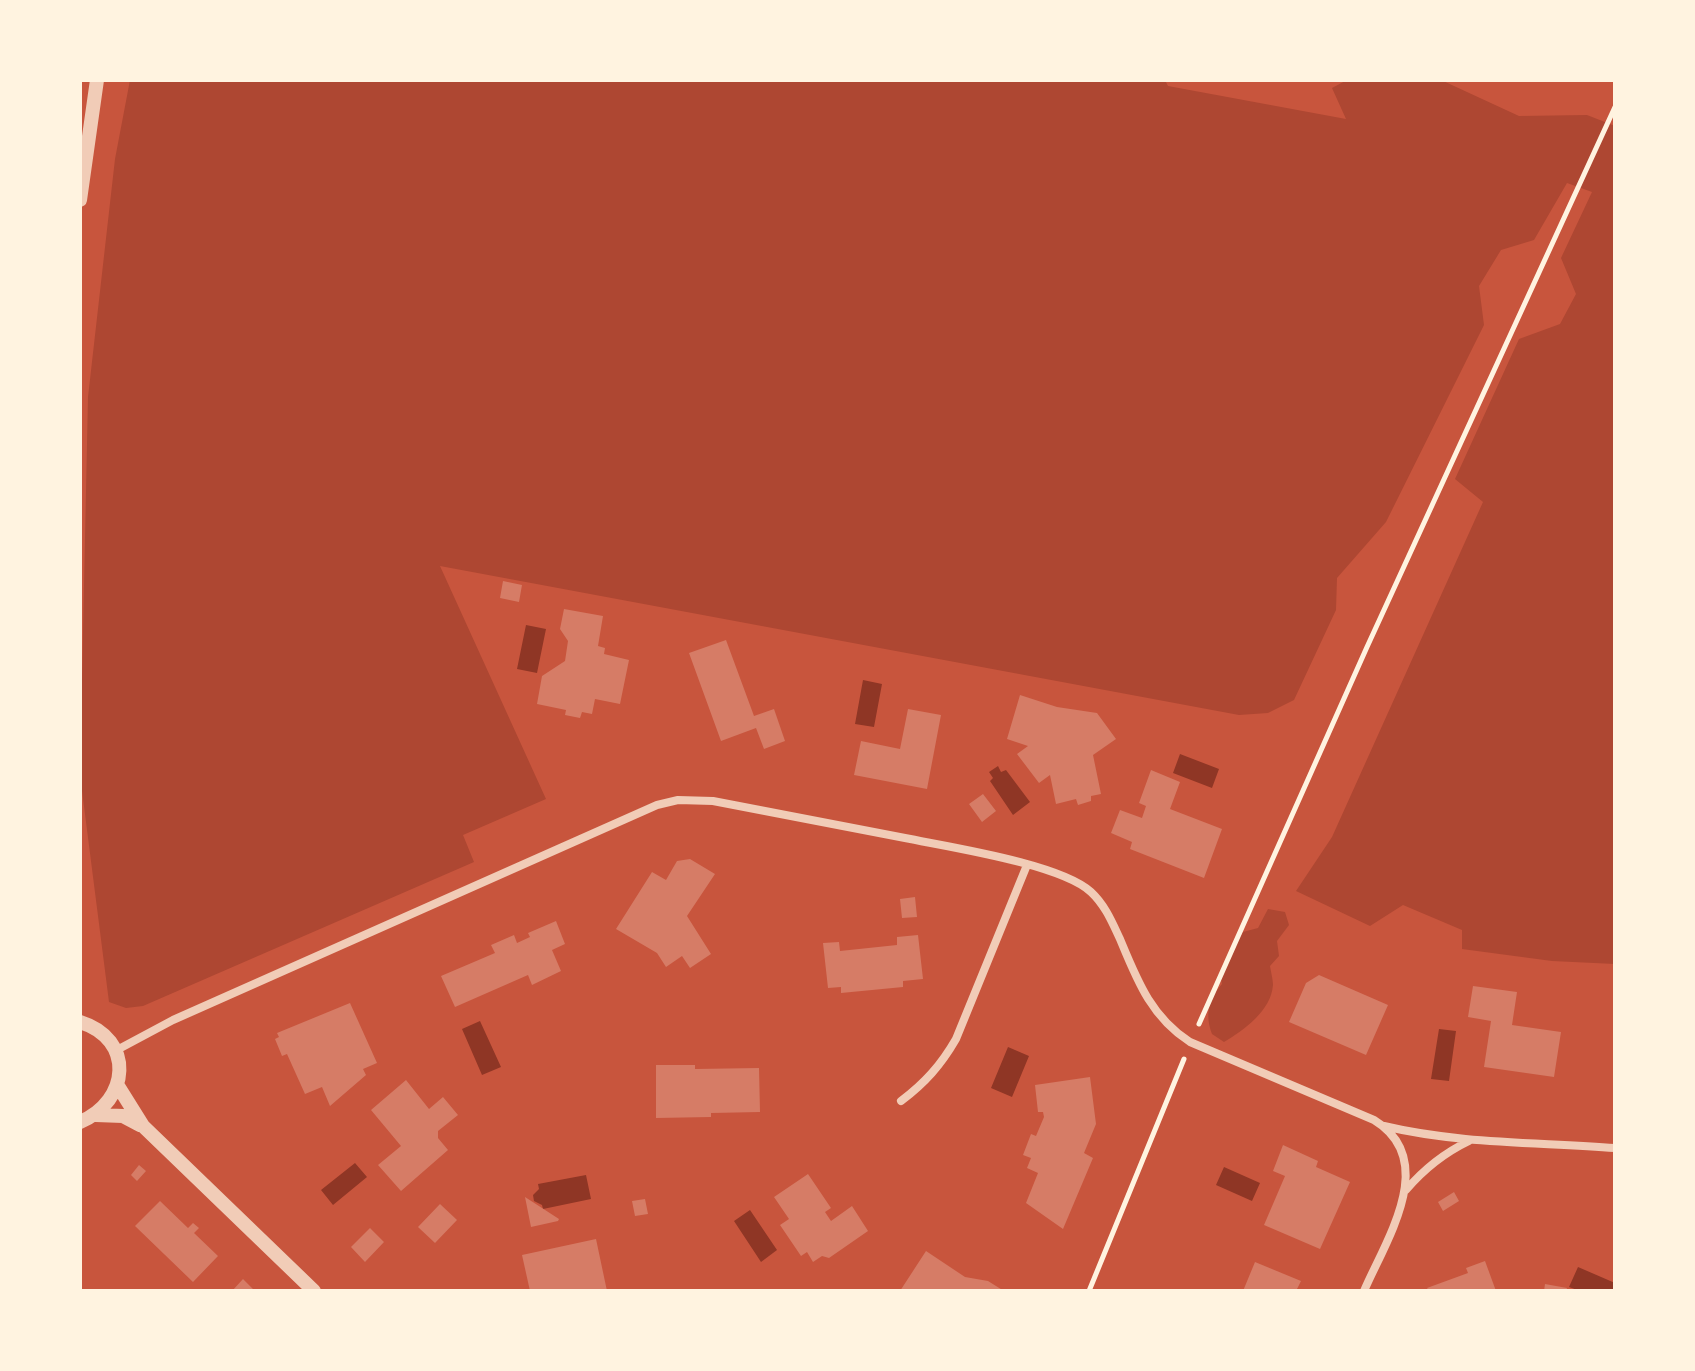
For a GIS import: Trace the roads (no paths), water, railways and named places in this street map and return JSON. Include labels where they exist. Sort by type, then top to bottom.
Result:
[{"type":"street","points":[[80,200],[97,80]]},
{"type":"street","points":[[115,1051],[173,1020],[646,810],[678,800],[713,801],[963,850],[1072,879],[1101,902],[1143,993],[1154,1011],[1171,1028],[1190,1042],[1383,1126],[1470,1140],[1615,1148]]},
{"type":"street","points":[[901,1101],[923,1085],[942,1064],[956,1039],[1027,865]]},
{"type":"street","points":[[80,1022],[106,1036],[120,1068],[118,1086],[109,1103],[80,1122]]},
{"type":"street","points":[[118,1086],[143,1126],[314,1291]]},
{"type":"street","points":[[95,1115],[123,1116],[143,1126]]},
{"type":"street","points":[[1383,1126],[1395,1139],[1405,1161],[1406,1190]]},
{"type":"street","points":[[1364,1291],[1406,1190],[1419,1174],[1439,1158],[1470,1140]]}]
